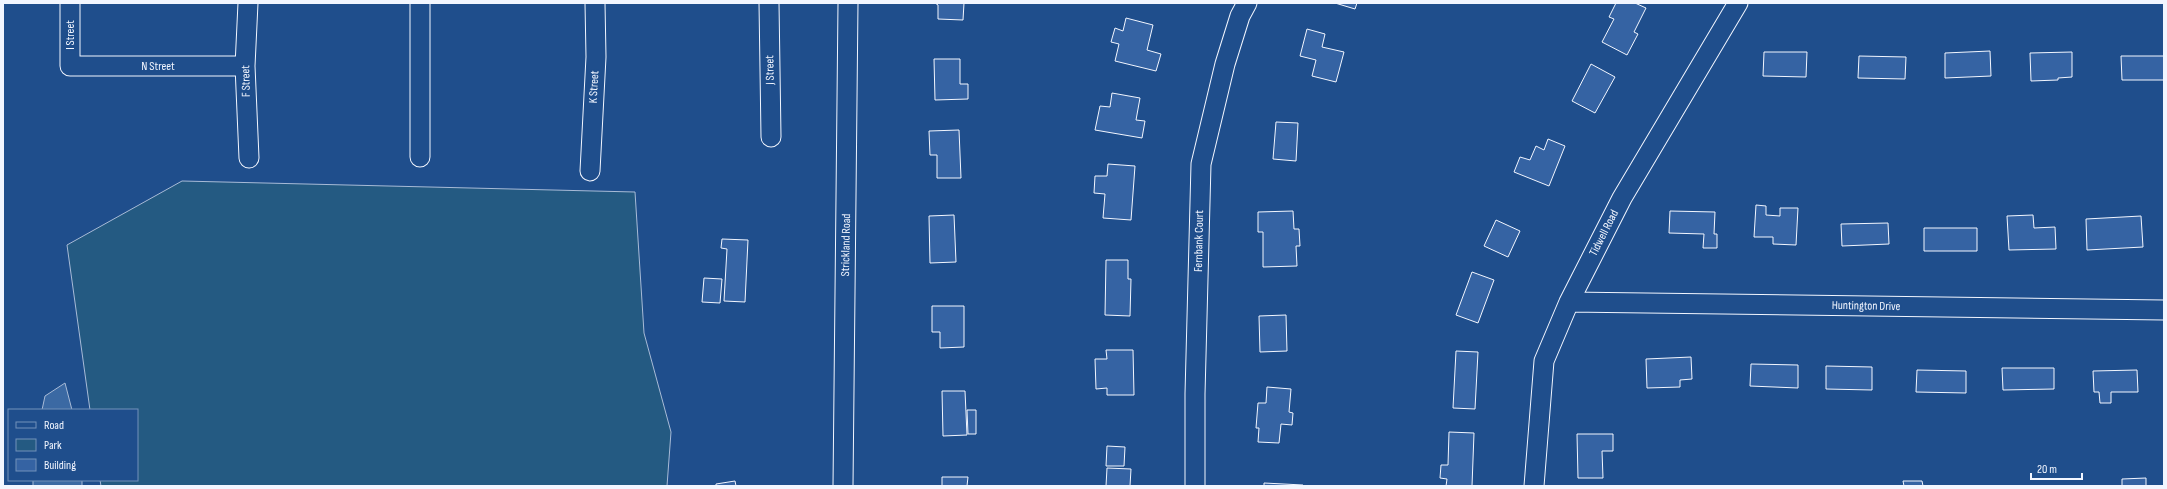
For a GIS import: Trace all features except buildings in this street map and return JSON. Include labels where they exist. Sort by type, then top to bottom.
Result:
[{"type":"street","name":"I Street","points":[[70,3],[70,66]]},
{"type":"street","name":"F Street","points":[[248,3],[245,66],[249,158]]},
{"type":"street","points":[[420,3],[420,157]]},
{"type":"street","name":"K Street","points":[[590,171],[596,57],[595,3]]},
{"type":"street","name":"J Street","points":[[769,3],[771,137]]},
{"type":"street","name":"Strickland Road","points":[[843,486],[848,3]]},
{"type":"street","name":"Fernbank Court","points":[[1195,486],[1195,394],[1201,164],[1228,51],[1240,16],[1247,3]]},
{"type":"street","name":"Tidwell Road","points":[[1534,486],[1544,361],[1568,302],[1622,198],[1738,3]]},
{"type":"street","name":"N Street","points":[[70,66],[245,66]]},
{"type":"street","name":"Huntington Drive","points":[[1568,302],[2164,310]]},
{"type":"green space","points":[[182,181],[635,192],[644,333],[671,432],[667,486],[101,486],[100,481],[138,481],[138,409],[90,409],[67,245]]},
{"type":"shaded area","points":[[65,383],[72,409],[42,409],[45,396]]},
{"type":"shaded area","points":[[33,481],[82,481],[82,486],[33,486]]}]
